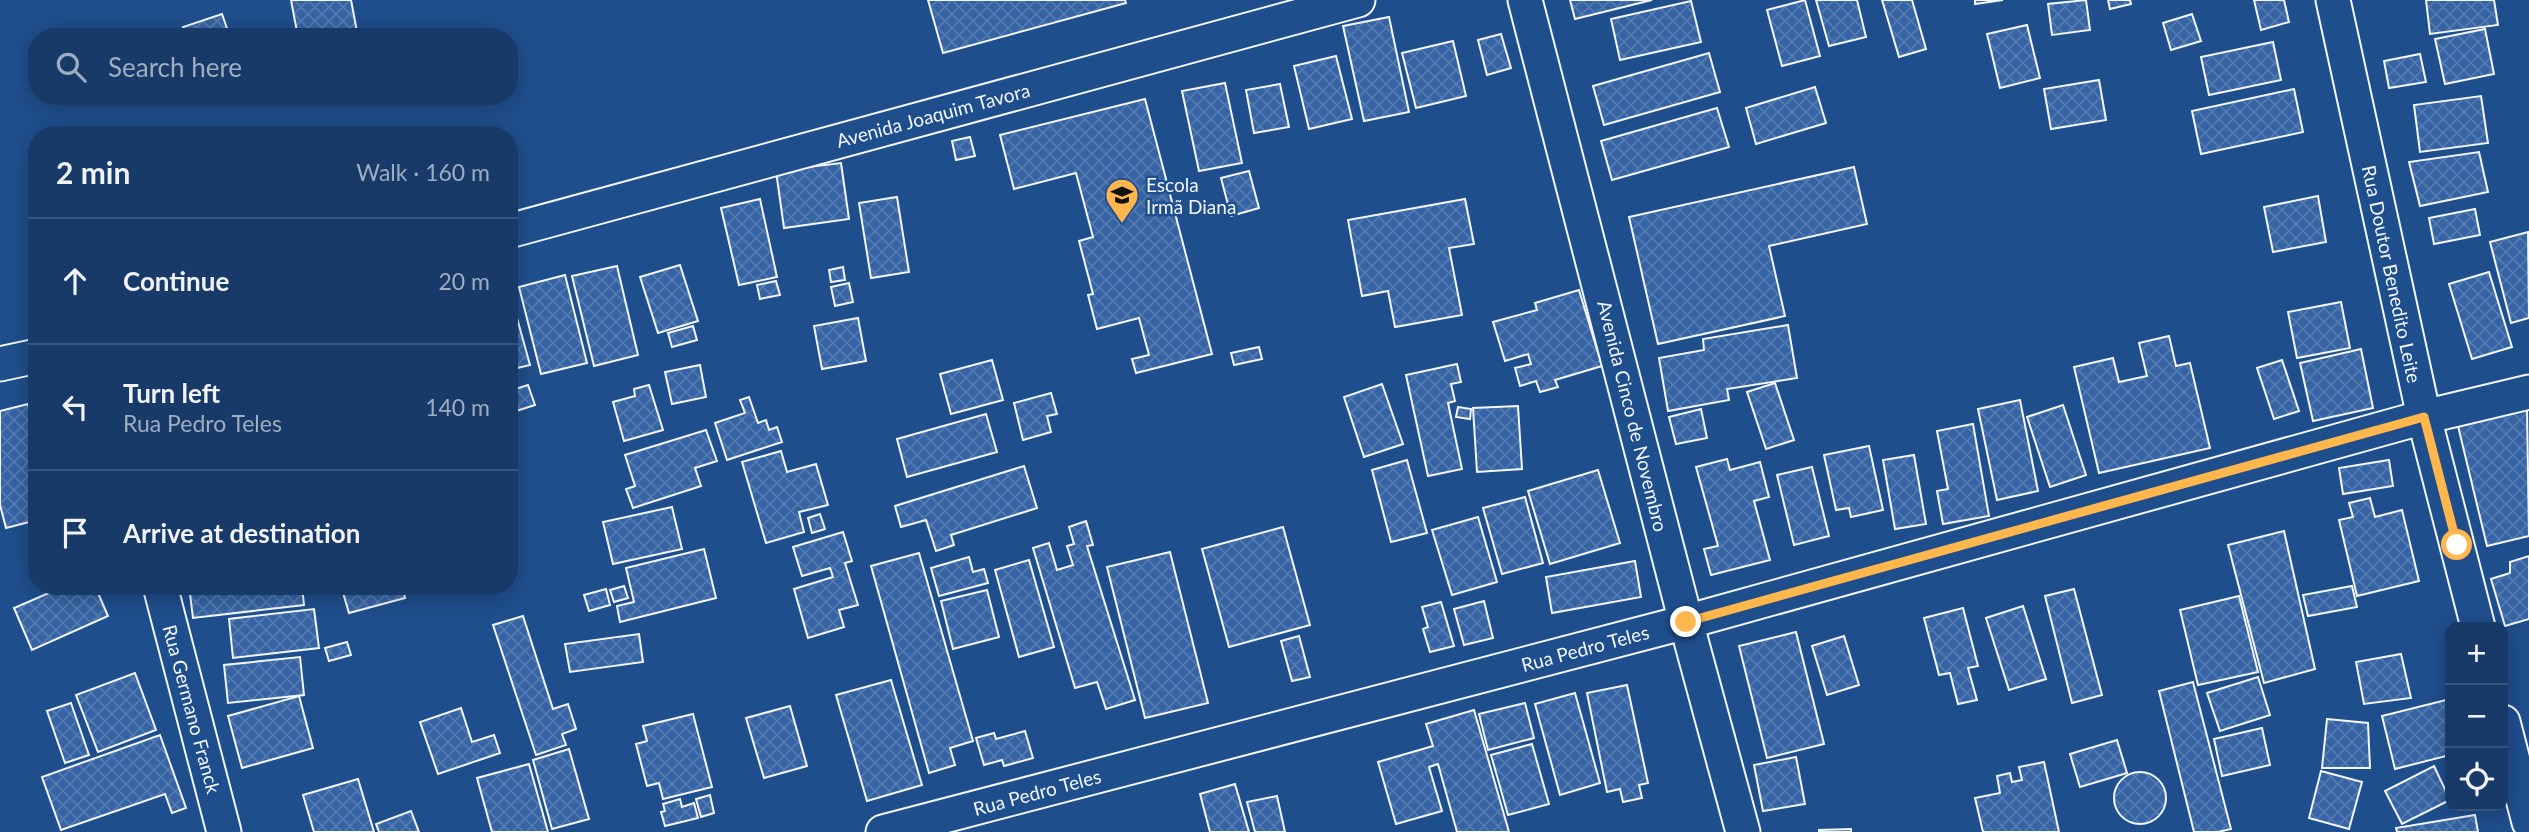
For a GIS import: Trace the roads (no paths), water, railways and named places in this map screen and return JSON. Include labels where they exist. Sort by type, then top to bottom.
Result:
[{"type":"street","name":"Avenida Joaquim Tavora","points":[[518,229],[1358,0]]},
{"type":"street","name":"Avenida Cinco de Novembro","points":[[1525,0],[1743,832]]},
{"type":"street","name":"Rua Doutor Benedito Leite","points":[[2333,0],[2424,417],[2477,622]]},
{"type":"street","points":[[0,364],[28,358]]},
{"type":"street","name":"Rua Pedro Teles","points":[[883,832],[1686,622],[2424,417],[2529,392]]},
{"type":"street","name":"Rua Germano Franck","points":[[162,595],[223,832]]},
{"type":"street","points":[[2508,741],[2529,822]]},
{"type":"place","name":"Escola Irmã Diana","points":[[1122,225]]}]
